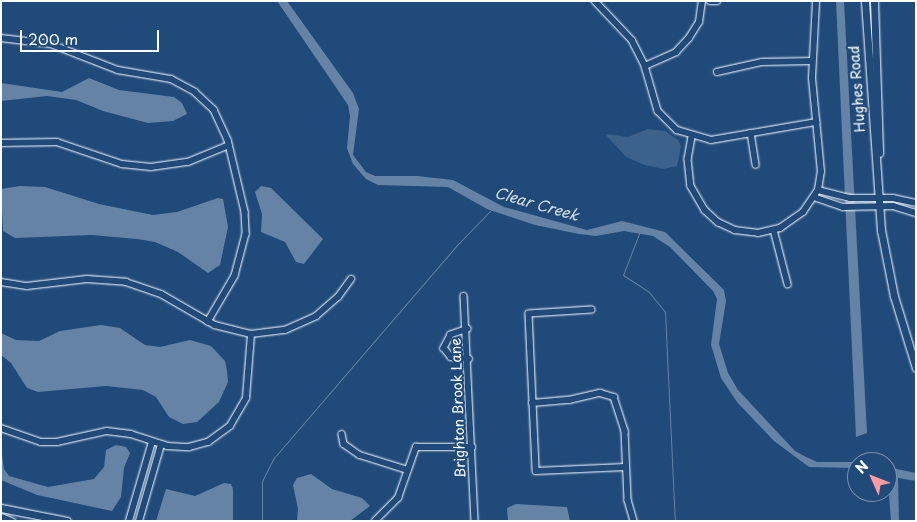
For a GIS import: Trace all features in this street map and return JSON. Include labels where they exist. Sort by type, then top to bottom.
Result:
[{"type":"main road","name":"Hughes Road","points":[[865,1],[871,129],[878,174],[886,264],[916,368]]},
{"type":"main road","name":"Hughes Road","points":[[874,1],[880,127],[878,174]]},
{"type":"main road","points":[[1,506],[67,521]]},
{"type":"main road","points":[[1,517],[11,521]]},
{"type":"street","points":[[595,1],[632,40],[645,66],[658,111],[677,130],[692,137],[710,140],[816,122]]},
{"type":"street","points":[[645,66],[663,60],[689,38],[699,22],[702,1]]},
{"type":"street","points":[[710,1],[717,1]]},
{"type":"street","points":[[692,137],[688,159],[690,180],[705,210],[735,230],[758,233],[774,230],[797,218],[818,190],[821,163],[812,61],[816,1]]},
{"type":"street","points":[[1,38],[52,44],[118,70],[179,82],[214,110],[226,131],[244,206],[246,234],[235,276],[208,322]]},
{"type":"street","points":[[717,72],[762,62],[812,61]]},
{"type":"street","points":[[751,133],[756,165]]},
{"type":"street","points":[[1,143],[57,142],[122,164],[160,168],[188,162],[229,146]]},
{"type":"street","points":[[818,190],[903,208],[916,214]]},
{"type":"street","points":[[814,197],[843,207],[880,203],[916,203]]},
{"type":"street","points":[[774,230],[788,284]]},
{"type":"street","points":[[1,282],[28,286],[87,280],[126,282],[161,294],[208,322],[251,334],[285,330],[310,319],[332,304],[351,279]]},
{"type":"street","name":"Brighton Brook Lane","points":[[464,296],[468,329],[475,521]]},
{"type":"street","points":[[592,310],[529,314],[536,471],[625,467]]},
{"type":"street","points":[[468,329],[451,335],[444,342],[444,348],[451,357],[469,359]]},
{"type":"street","points":[[1,428],[41,442],[57,442],[107,431],[124,432],[160,445],[182,447],[208,442],[236,419],[246,398],[251,334]]},
{"type":"street","points":[[532,403],[569,400],[600,393],[614,397],[624,431],[628,500],[634,521]]},
{"type":"street","points":[[342,434],[341,439],[344,444],[360,455],[408,470]]},
{"type":"street","points":[[129,521],[152,442]]},
{"type":"street","points":[[139,521],[160,445]]},
{"type":"street","points":[[375,521],[398,498],[416,447],[472,447]]},
{"type":"shaded area","points":[[277,1],[287,1],[353,93],[359,109],[353,155],[366,172],[375,176],[417,176],[453,180],[504,207],[587,230],[622,221],[665,232],[724,290],[726,301],[719,344],[728,373],[738,390],[795,451],[817,462],[847,462],[847,468],[809,467],[774,441],[737,402],[721,378],[711,345],[717,299],[713,291],[670,247],[653,236],[624,231],[596,236],[535,225],[487,209],[448,187],[378,185],[366,179],[353,164],[347,148],[350,116],[348,105]]},
{"type":"shaded area","points":[[836,1],[844,1],[867,433],[856,437]]},
{"type":"shaded area","points":[[89,78],[119,90],[174,97],[182,103],[187,114],[173,121],[148,123],[103,111],[76,100],[47,96],[1,101],[1,83],[62,92]]},
{"type":"shaded area","points":[[648,129],[665,131],[678,140],[681,146],[677,166],[663,169],[645,165],[626,157],[605,134],[628,137]]},
{"type":"shaded area","points":[[20,186],[45,187],[99,204],[153,215],[177,212],[218,198],[223,199],[228,227],[220,265],[208,273],[178,252],[155,242],[137,239],[92,235],[15,238],[3,231],[1,189]]},
{"type":"shaded area","points":[[261,186],[271,188],[323,239],[304,264],[296,262],[285,242],[261,232],[262,214],[255,192]]},
{"type":"shaded area","points":[[101,325],[120,328],[145,345],[160,347],[190,340],[211,346],[225,361],[227,370],[228,382],[219,402],[197,422],[183,424],[169,417],[156,397],[143,390],[106,386],[38,392],[27,388],[11,363],[1,355],[1,333],[16,340],[39,341],[60,331]]},
{"type":"shaded area","points":[[116,445],[126,447],[130,453],[124,468],[121,497],[112,511],[37,495],[1,480],[1,448],[4,469],[9,476],[48,487],[94,479],[104,467],[106,450]]},
{"type":"shaded area","points":[[897,469],[916,473],[916,481],[898,478],[899,521],[891,521],[890,502],[897,502]]},
{"type":"shaded area","points":[[311,474],[332,489],[362,498],[370,506],[350,521],[297,521],[298,509],[293,485],[297,478]]},
{"type":"shaded area","points":[[224,483],[231,484],[233,489],[233,521],[156,521],[166,489],[195,496]]},
{"type":"shaded area","points":[[516,504],[567,507],[570,521],[508,521],[507,508]]},
{"type":"waterway","points":[[262,521],[262,481],[273,459],[459,243],[492,209]]},
{"type":"waterway","points":[[640,231],[623,275],[649,292],[665,312],[675,521]]},
{"type":"water label","name":"Clear Creek","points":[[537,203]]}]
